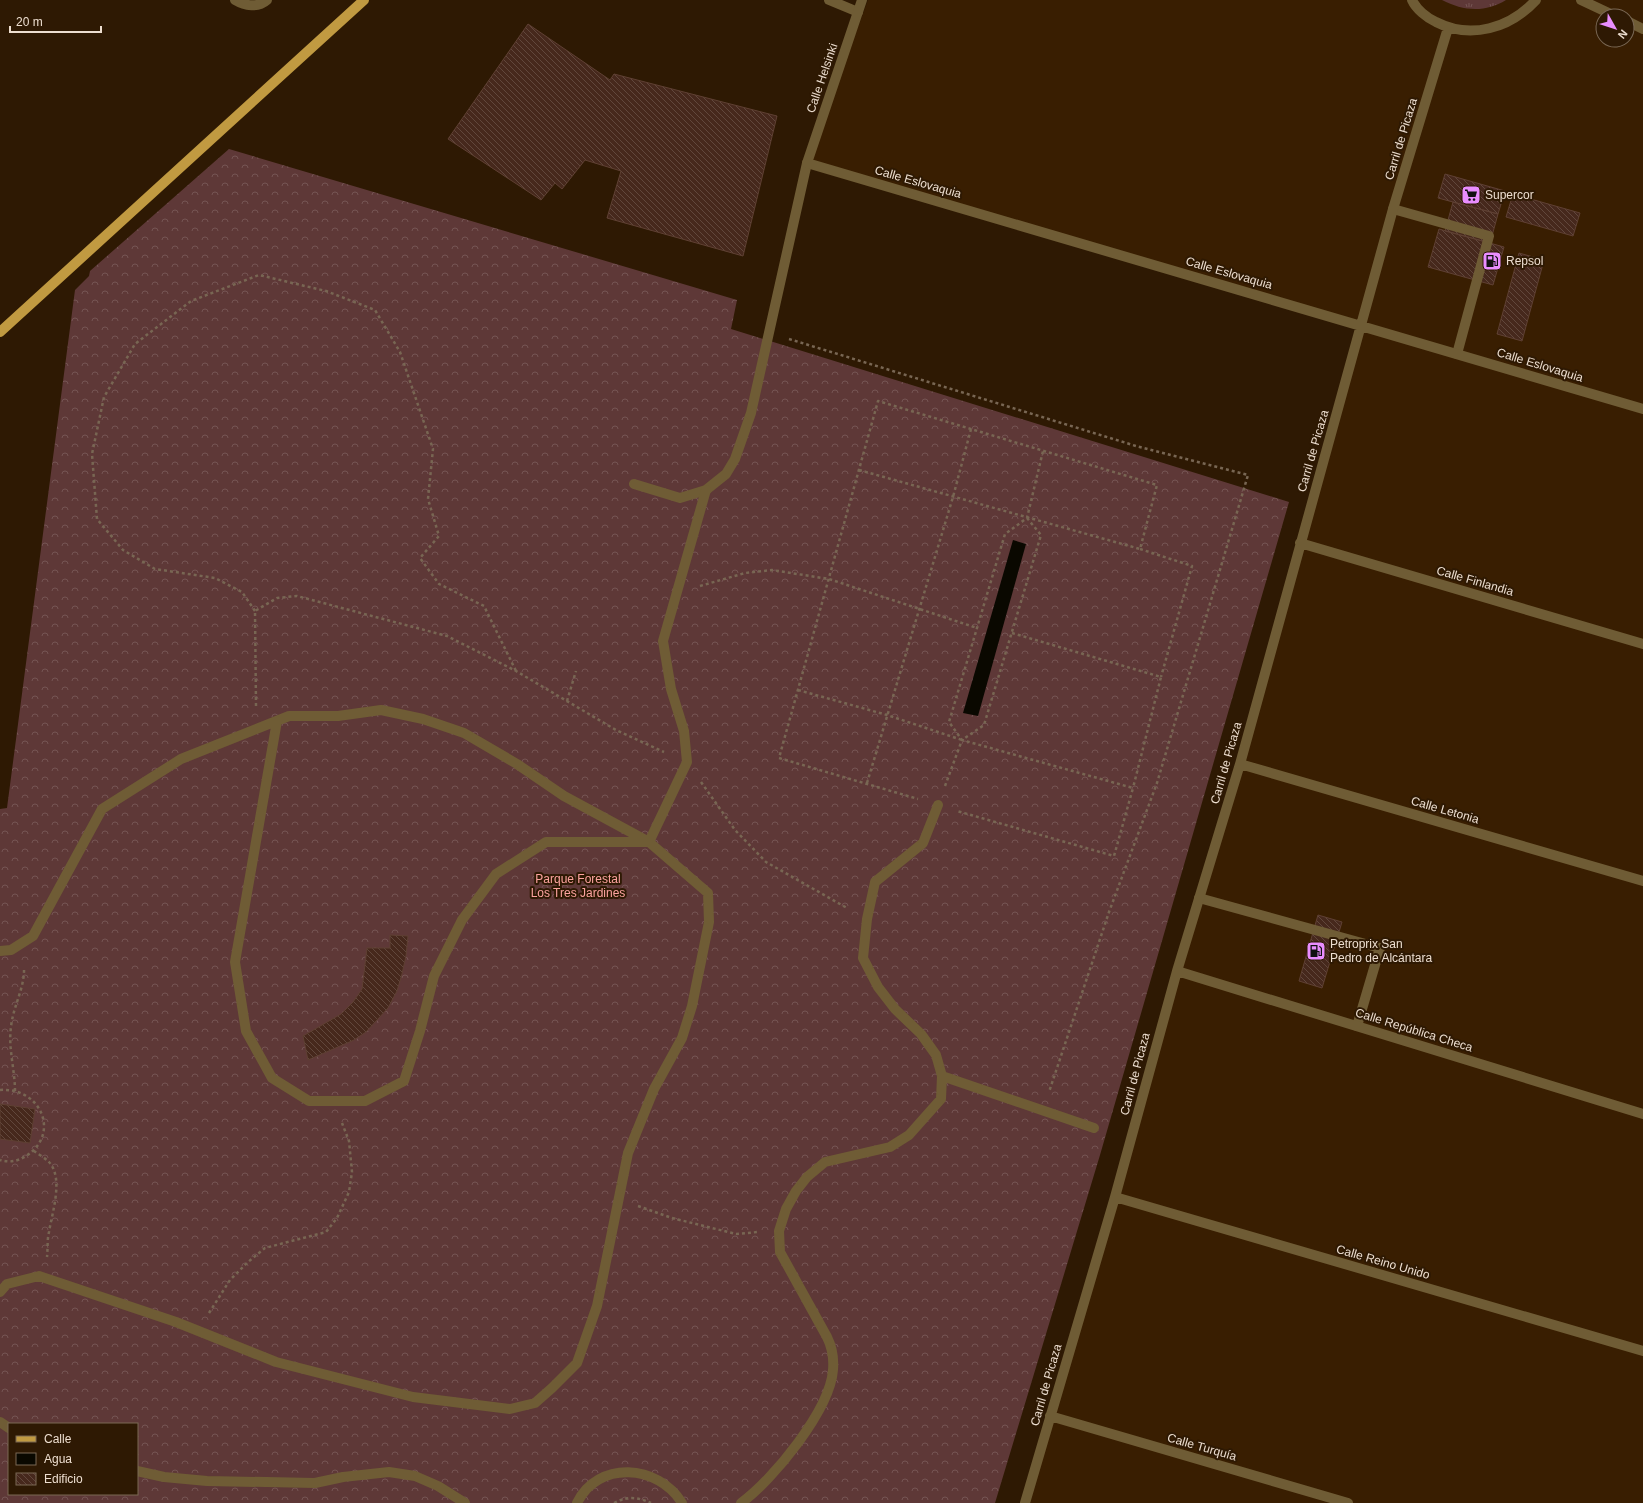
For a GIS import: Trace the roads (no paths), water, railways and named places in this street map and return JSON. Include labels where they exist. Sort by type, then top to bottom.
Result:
[{"type":"main road","points":[[0,332],[364,0]]},
{"type":"street","points":[[235,0],[246,5],[255,5],[267,0]]},
{"type":"street","points":[[829,0],[858,12]]},
{"type":"street","name":"Calle Helsinki","points":[[706,490],[726,474],[735,459],[750,413],[807,163],[862,0]]},
{"type":"street","points":[[1412,0],[1414,5],[1430,19],[1448,28],[1472,32],[1498,26],[1514,18],[1536,0]]},
{"type":"street","points":[[1581,0],[1598,8]]},
{"type":"street","name":"Carril de Picaza","points":[[1025,1503],[1115,1197],[1177,970],[1240,764],[1393,209],[1448,28]]},
{"type":"street","name":"Calle Eslovaquia","points":[[807,163],[1643,409]]},
{"type":"street","points":[[1393,209],[1489,236],[1457,354]]},
{"type":"street","points":[[634,484],[680,498],[706,490]]},
{"type":"street","points":[[649,842],[687,762],[684,731],[671,689],[663,641],[706,490]]},
{"type":"street","name":"Calle Finlandia","points":[[1300,543],[1643,644]]},
{"type":"street","points":[[0,951],[11,950],[33,936],[102,809],[181,759],[289,716],[338,716],[381,710],[423,719],[464,733],[517,764],[564,796],[649,842],[708,893],[709,922],[692,1006],[684,1032],[654,1089],[628,1152],[597,1306],[576,1363],[535,1403],[510,1409],[413,1397],[276,1362],[176,1322],[39,1276],[7,1284],[0,1292]]},
{"type":"street","points":[[277,721],[235,962],[246,1031],[272,1078],[309,1101],[365,1101],[404,1081],[420,1031],[434,976],[462,920],[496,874],[546,842],[649,842]]},
{"type":"street","name":"Calle Letonia","points":[[1240,764],[1643,881]]},
{"type":"street","points":[[741,1503],[772,1476],[803,1436],[825,1398],[833,1370],[832,1347],[828,1337],[780,1252],[779,1231],[786,1209],[796,1191],[807,1178],[825,1162],[890,1147],[909,1135],[941,1099],[942,1076],[936,1055],[921,1034],[895,1009],[878,987],[863,958],[867,919],[875,882],[923,843],[938,805]]},
{"type":"street","points":[[1199,898],[1380,948],[1357,1026]]},
{"type":"street","name":"Calle República Checa","points":[[1177,970],[1643,1114]]},
{"type":"street","points":[[942,1076],[1094,1128]]},
{"type":"street","name":"Calle Reino Unido","points":[[1115,1197],[1643,1351]]},
{"type":"street","name":"Calle Turquía","points":[[1050,1416],[1348,1503]]},
{"type":"street","points":[[138,1471],[164,1477],[207,1481],[315,1483],[343,1477],[389,1472],[415,1476],[438,1486],[465,1503]]},
{"type":"street","points":[[577,1503],[588,1487],[600,1478],[617,1472],[643,1474],[654,1478],[670,1489],[682,1503]]},
{"type":"water","points":[[1013,540],[1026,544],[978,716],[963,713]]},
{"type":"place","name":"Supercor","points":[[1471,195]]},
{"type":"place","name":"Repsol","points":[[1492,261]]},
{"type":"place","name":"Petroprix San Pedro de Alcántara","points":[[1316,951]]},
{"type":"park label","name":"Parque Forestal Los Tres Jardines","points":[[578,886]]}]
